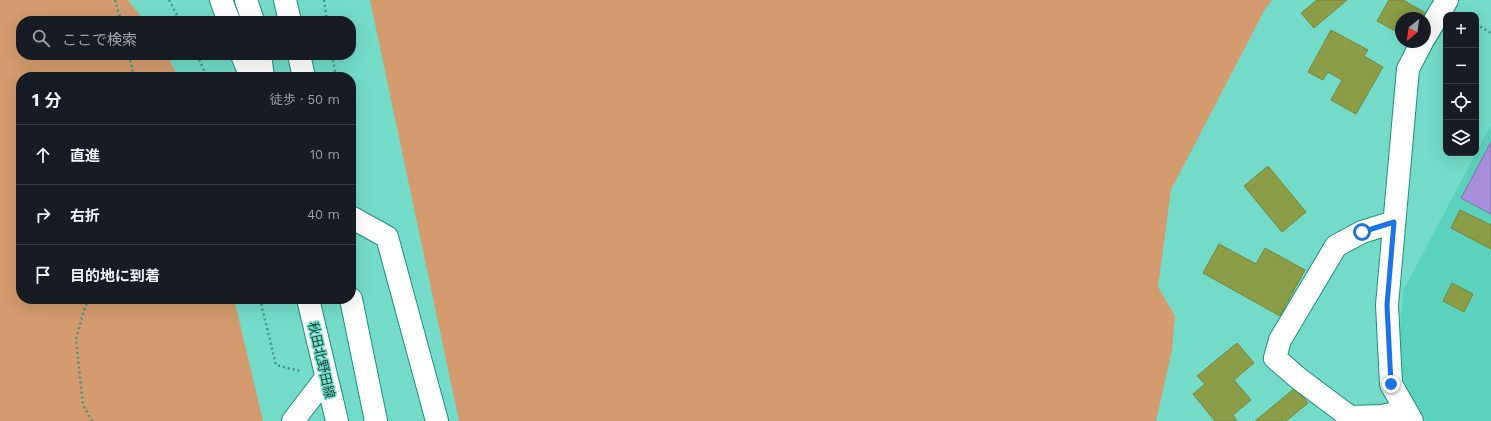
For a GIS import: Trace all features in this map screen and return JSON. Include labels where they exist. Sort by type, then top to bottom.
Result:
[{"type":"main road","points":[[221,0],[227,16]]},
{"type":"main road","points":[[246,0],[251,16]]},
{"type":"main road","points":[[285,0],[289,16]]},
{"type":"main road","points":[[1431,27],[1447,0]]},
{"type":"main road","points":[[1394,222],[1362,232],[1336,246],[1280,340],[1275,358],[1298,378],[1350,417],[1409,416],[1391,384],[1387,305],[1408,69],[1419,48]]},
{"type":"main road","points":[[244,60],[249,72]]},
{"type":"main road","points":[[261,60],[262,72]]},
{"type":"main road","points":[[300,60],[303,72]]},
{"type":"main road","points":[[356,220],[387,237],[436,421]]},
{"type":"main road","name":"秋田北野田線","points":[[309,304],[337,421]]},
{"type":"main road","points":[[352,304],[376,421]]},
{"type":"main road","points":[[293,421],[326,378]]},
{"type":"path","points":[[115,0],[120,16]]},
{"type":"path","points":[[169,0],[177,16]]},
{"type":"path","points":[[324,0],[326,16]]},
{"type":"path","points":[[1479,26],[1491,32]]},
{"type":"path","points":[[130,60],[133,72]]},
{"type":"path","points":[[199,60],[205,72]]},
{"type":"path","points":[[333,60],[335,72]]},
{"type":"path","points":[[87,304],[76,339],[83,405],[92,421]]},
{"type":"path","points":[[261,304],[276,365],[326,378]]},
{"type":"shaded area","points":[[0,0],[128,0],[140,16],[16,16],[16,60],[170,60],[176,72],[16,72],[16,304],[235,304],[263,421],[0,421]]},
{"type":"shaded area","points":[[370,0],[1272,0],[1265,9],[1171,190],[1158,287],[1175,316],[1172,350],[1156,421],[459,421]]},
{"type":"shaded area","points":[[1491,125],[1491,421],[1426,421],[1397,371],[1403,291],[1475,156],[1479,156],[1479,148]]},
{"type":"shaded area","points":[[1491,142],[1491,214],[1461,198]]},
{"type":"building","points":[[1317,0],[1347,0],[1314,28],[1301,13]]},
{"type":"building","points":[[1389,0],[1403,0],[1424,12],[1395,12],[1395,31],[1377,21]]},
{"type":"building","points":[[1331,30],[1368,50],[1364,56],[1383,67],[1356,114],[1331,100],[1342,80],[1328,72],[1323,80],[1308,72]]},
{"type":"building","points":[[1268,166],[1306,212],[1282,232],[1244,186]]},
{"type":"building","points":[[1460,210],[1491,225],[1491,249],[1451,228]]},
{"type":"building","points":[[1219,244],[1256,264],[1265,248],[1305,270],[1280,316],[1203,273]]},
{"type":"building","points":[[1452,283],[1473,294],[1464,312],[1443,301]]},
{"type":"building","points":[[1237,343],[1254,363],[1234,380],[1251,400],[1233,415],[1237,421],[1215,421],[1193,394],[1205,384],[1197,376]]},
{"type":"building","points":[[1295,388],[1308,403],[1286,421],[1255,421]]},
{"type":"route","points":[[1362,232],[1394,222],[1387,305],[1391,384]]}]
